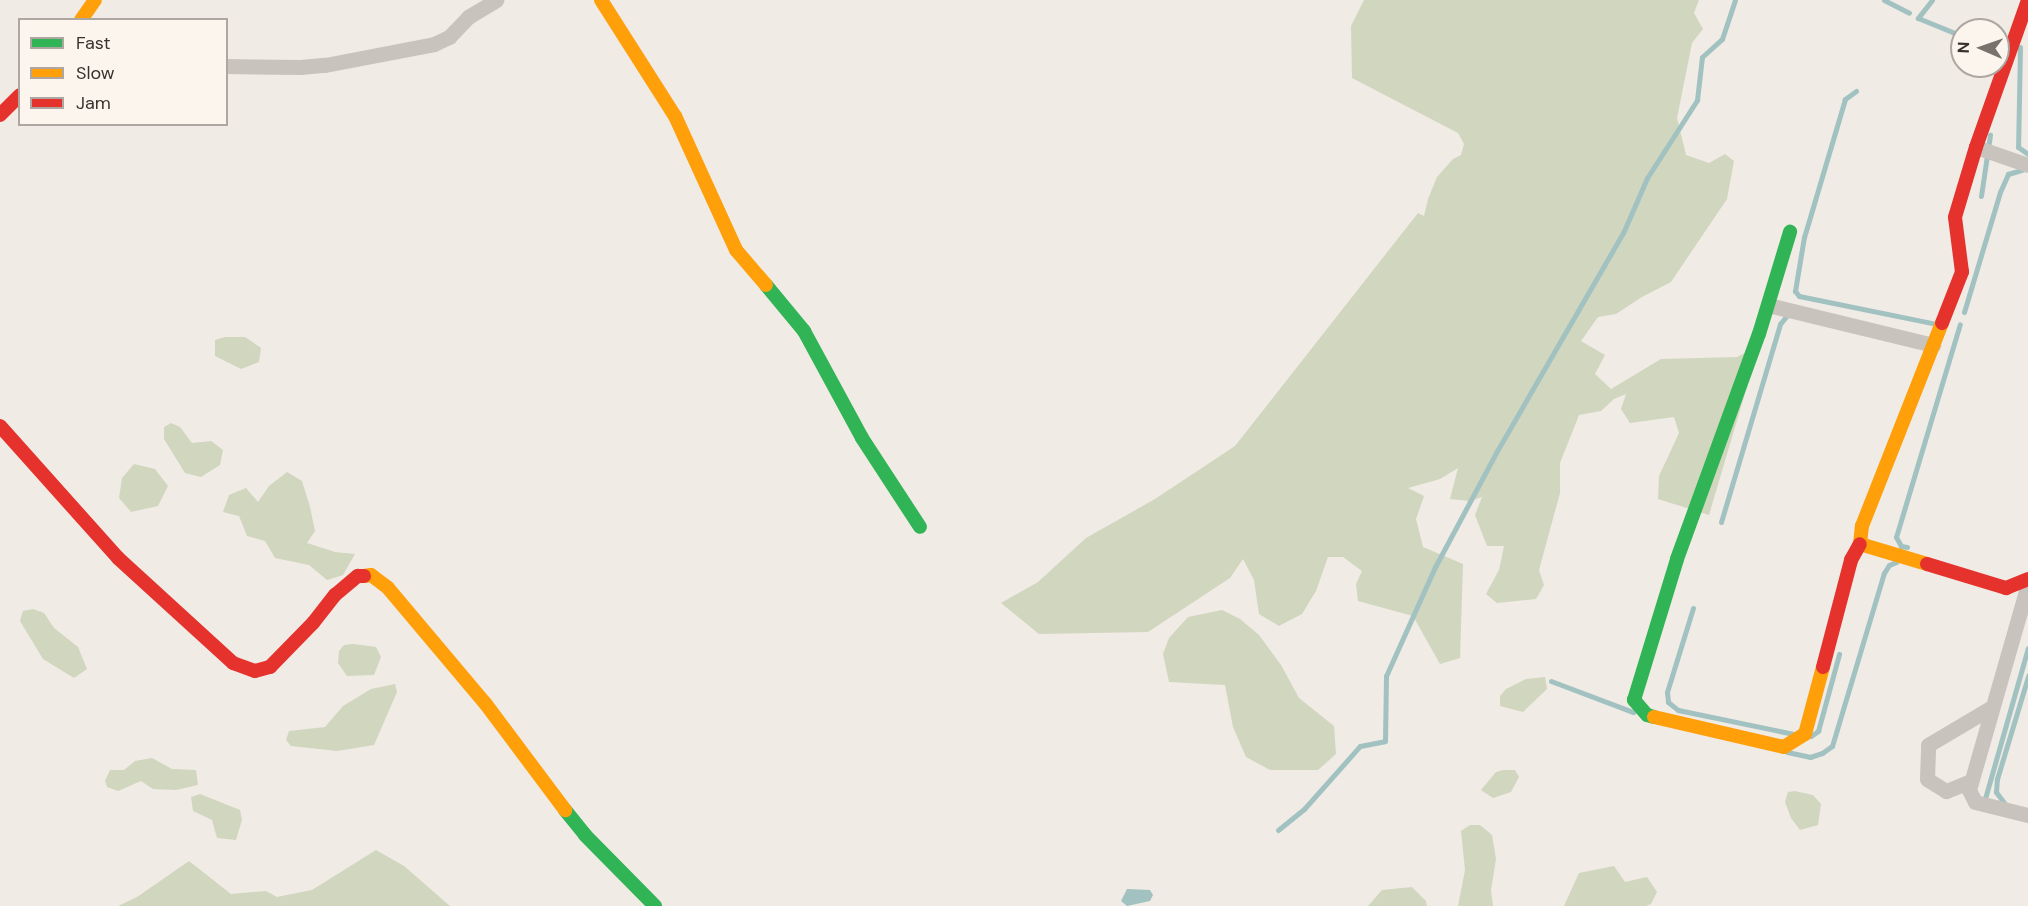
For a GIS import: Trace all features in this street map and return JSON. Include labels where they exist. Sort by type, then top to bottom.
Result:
[{"type":"street","points":[[82,18],[95,0]]},
{"type":"street","points":[[228,66],[325,65],[434,44],[449,37],[468,17],[496,0]]},
{"type":"street","points":[[601,0],[675,116],[736,250],[804,331],[862,438],[920,527]]},
{"type":"street","points":[[1790,232],[1768,305],[1677,559],[1634,700],[1647,715],[1784,747],[1805,734],[1851,560],[1860,543],[1862,526],[1962,272],[1955,217],[1976,147],[2028,0]]},
{"type":"street","points":[[2,113],[18,97]]},
{"type":"street","points":[[2,113],[18,109]]},
{"type":"street","points":[[1976,147],[2028,165]]},
{"type":"street","points":[[1768,305],[1933,345]]},
{"type":"street","points":[[0,426],[118,558],[233,663],[255,671],[270,667],[313,623],[335,595],[358,576],[371,575],[388,588],[485,703],[538,777],[585,835],[655,906]]},
{"type":"street","points":[[1860,543],[2007,588],[2022,608]]},
{"type":"street","points":[[2007,588],[2028,579]]},
{"type":"street","points":[[2028,584],[1969,790],[1975,802],[2028,815]]},
{"type":"street","points":[[1971,781],[1946,791],[1927,779],[1928,745],[1992,707]]},
{"type":"green space","points":[[1364,0],[1699,0],[1694,13],[1703,29],[1692,43],[1677,118],[1686,155],[1709,163],[1725,154],[1734,161],[1727,199],[1671,282],[1616,314],[1598,317],[1581,341],[1605,355],[1595,374],[1611,389],[1661,359],[1737,357],[1759,346],[1709,515],[1658,499],[1659,476],[1679,433],[1674,417],[1630,423],[1621,409],[1626,394],[1614,399],[1601,411],[1579,415],[1560,463],[1560,493],[1539,570],[1544,585],[1536,599],[1497,603],[1486,594],[1499,570],[1504,546],[1487,546],[1475,515],[1482,497],[1470,501],[1450,499],[1458,468],[1440,479],[1408,488],[1424,496],[1416,519],[1423,547],[1463,564],[1460,658],[1440,664],[1413,616],[1358,601],[1356,584],[1362,571],[1343,557],[1328,557],[1316,591],[1302,614],[1279,626],[1259,614],[1254,580],[1243,559],[1230,578],[1148,632],[1039,634],[1001,603],[1038,582],[1086,538],[1155,499],[1235,446],[1418,213],[1424,216],[1437,177],[1453,159],[1461,155],[1464,144],[1458,133],[1352,78],[1351,26]]},
{"type":"green space","points":[[225,337],[245,337],[261,348],[259,362],[241,369],[215,356],[215,340]]},
{"type":"green space","points":[[171,423],[180,427],[192,443],[211,441],[223,450],[220,465],[201,477],[185,473],[164,439],[164,427]]},
{"type":"green space","points":[[134,464],[155,469],[168,486],[158,506],[131,512],[119,498],[122,478]]},
{"type":"green space","points":[[287,472],[302,481],[310,507],[315,531],[307,543],[335,552],[355,554],[343,575],[327,580],[309,565],[275,558],[265,541],[247,536],[239,516],[223,512],[229,495],[246,488],[258,502],[269,486]]},
{"type":"green space","points":[[33,609],[44,613],[54,628],[78,647],[87,669],[74,678],[43,659],[20,621],[23,611]]},
{"type":"green space","points":[[1222,610],[1240,619],[1259,635],[1281,665],[1299,698],[1334,726],[1336,754],[1318,770],[1270,770],[1246,757],[1233,727],[1225,685],[1169,682],[1163,654],[1169,638],[1188,617]]},
{"type":"green space","points":[[344,645],[376,647],[381,657],[374,675],[347,676],[338,663],[339,651]]},
{"type":"green space","points":[[1545,677],[1547,689],[1523,712],[1500,706],[1500,696],[1506,689],[1526,679]]},
{"type":"green space","points":[[395,684],[397,692],[374,745],[337,751],[291,746],[286,740],[289,731],[325,727],[343,706],[371,689]]},
{"type":"green space","points":[[152,758],[172,769],[196,770],[198,785],[176,790],[153,789],[141,781],[118,791],[107,787],[105,781],[110,770],[124,770],[135,761]]},
{"type":"green space","points":[[1515,770],[1519,777],[1511,792],[1493,798],[1481,790],[1496,772]]},
{"type":"green space","points":[[1795,791],[1813,795],[1821,804],[1818,825],[1800,830],[1791,818],[1785,802],[1788,792]]},
{"type":"green space","points":[[200,794],[240,810],[242,820],[236,840],[217,838],[212,820],[193,811],[191,797]]},
{"type":"green space","points":[[1470,825],[1480,825],[1492,835],[1496,859],[1491,890],[1493,906],[1458,906],[1465,870],[1461,831]]},
{"type":"green space","points":[[376,850],[404,866],[450,906],[118,906],[137,897],[189,861],[231,894],[266,891],[277,897],[312,890]]},
{"type":"green space","points":[[1614,866],[1625,882],[1647,877],[1657,892],[1651,904],[1646,906],[1564,906],[1579,873]]},
{"type":"green space","points":[[1412,887],[1426,901],[1427,906],[1368,906],[1382,890]]},
{"type":"water","points":[[1127,889],[1150,890],[1153,895],[1150,901],[1127,906],[1121,901]]},
{"type":"waterway","points":[[1278,830],[1304,809],[1360,746],[1385,741],[1386,676],[1435,567],[1497,451],[1623,233],[1647,178],[1697,100],[1702,57],[1722,39],[1735,0]]},
{"type":"waterway","points":[[1884,0],[1909,13]]},
{"type":"waterway","points":[[1932,0],[1918,18],[1950,31]]},
{"type":"waterway","points":[[2020,47],[2018,147],[2028,154]]},
{"type":"waterway","points":[[1856,91],[1845,99],[1804,237],[1795,291],[1799,296],[1937,324]]},
{"type":"waterway","points":[[1981,196],[1990,135]]},
{"type":"waterway","points":[[1964,312],[2000,192],[2008,174],[2024,169]]},
{"type":"waterway","points":[[1721,522],[1780,324],[1789,313]]},
{"type":"waterway","points":[[1907,547],[1901,546],[1896,537],[1960,324]]},
{"type":"waterway","points":[[1787,752],[1810,757],[1832,746],[1884,573],[1889,565],[1896,562]]},
{"type":"waterway","points":[[1693,608],[1667,692],[1668,702],[1678,710],[1794,734]]},
{"type":"waterway","points":[[1984,802],[2028,648]]},
{"type":"waterway","points":[[1811,736],[1818,731],[1839,654]]},
{"type":"waterway","points":[[2005,804],[1996,792],[1997,779],[2028,676]]},
{"type":"waterway","points":[[1551,681],[1633,712]]},
{"type":"traffic: fast","points":[[1654,717],[1647,715],[1634,700],[1677,559],[1759,334],[1790,232]]},
{"type":"traffic: fast","points":[[766,285],[804,331],[862,438],[920,527]]},
{"type":"traffic: fast","points":[[565,810],[585,835],[655,906]]},
{"type":"traffic: slow","points":[[82,18],[95,0]]},
{"type":"traffic: slow","points":[[601,0],[675,116],[736,250],[766,285]]},
{"type":"traffic: slow","points":[[1927,564],[1860,544],[1862,526],[1942,323]]},
{"type":"traffic: slow","points":[[364,576],[371,575],[388,588],[485,703],[565,810]]},
{"type":"traffic: slow","points":[[1654,717],[1784,747],[1805,734],[1823,667]]},
{"type":"traffic: jam","points":[[1942,323],[1962,272],[1955,217],[1976,147],[2028,0]]},
{"type":"traffic: jam","points":[[0,115],[18,97]]},
{"type":"traffic: jam","points":[[0,426],[118,558],[233,663],[255,671],[270,667],[313,623],[335,595],[358,576],[364,576]]},
{"type":"traffic: jam","points":[[1823,667],[1851,560],[1860,544]]},
{"type":"traffic: jam","points":[[1927,564],[2006,588],[2028,579]]}]
